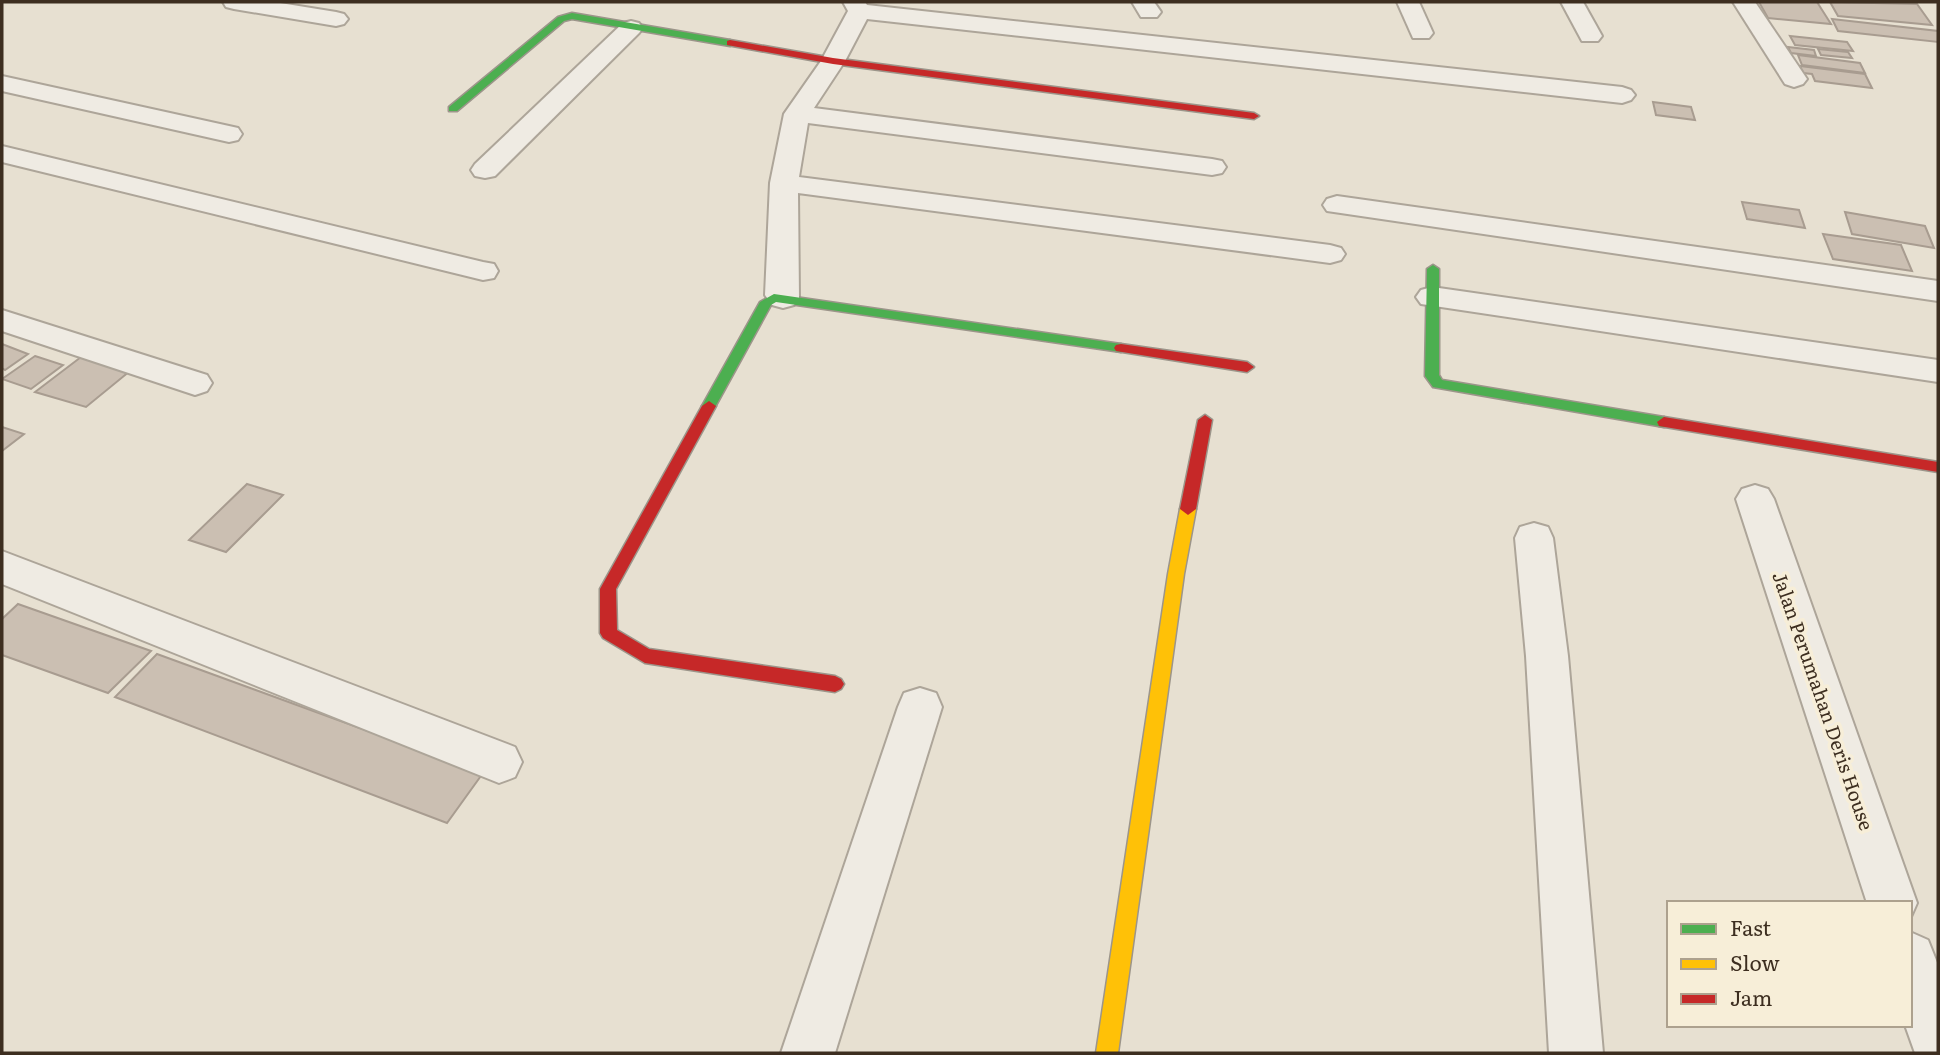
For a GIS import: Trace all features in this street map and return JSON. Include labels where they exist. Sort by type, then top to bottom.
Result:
[{"type":"street","points":[[234,2],[336,19]]},
{"type":"street","points":[[1408,2],[1421,33]]},
{"type":"street","points":[[1572,2],[1590,36]]},
{"type":"street","points":[[1744,2],[1794,79]]},
{"type":"street","points":[[783,298],[784,183],[797,114],[833,61],[856,7],[1622,95]]},
{"type":"street","points":[[485,170],[627,14]]},
{"type":"street","points":[[453,109],[564,17],[627,14],[833,61],[1254,116]]},
{"type":"street","points":[[2,83],[229,134]]},
{"type":"street","points":[[797,114],[1212,167]]},
{"type":"street","points":[[2,154],[483,271]]},
{"type":"street","points":[[784,183],[1331,254]]},
{"type":"street","points":[[1337,205],[1938,291]]},
{"type":"street","points":[[1938,372],[1433,283],[1432,376],[1438,384],[1938,467]]},
{"type":"street","points":[[835,684],[645,656],[609,633],[608,589],[760,310],[771,299],[783,298],[1247,367]]},
{"type":"street","points":[[4,322],[195,383]]},
{"type":"street","points":[[1107,1053],[1176,574],[1205,420]]},
{"type":"street","name":"Jalan Perumahan Deris House","points":[[1755,499],[1891,901]]},
{"type":"street","points":[[1534,538],[1548,668],[1576,1053]]},
{"type":"street","points":[[2,567],[499,762]]},
{"type":"street","points":[[808,1053],[920,708]]},
{"type":"street","points":[[1912,964],[1938,1043]]},
{"type":"building","points":[[1759,2],[1817,2],[1831,24],[1768,18]]},
{"type":"building","points":[[1830,2],[1917,4],[1932,25],[1838,16]]},
{"type":"building","points":[[1832,19],[1938,31],[1938,42],[1838,31]]},
{"type":"building","points":[[1790,36],[1847,42],[1853,51],[1795,45]]},
{"type":"building","points":[[1788,47],[1814,50],[1816,56],[1791,53]]},
{"type":"building","points":[[1818,49],[1848,52],[1852,58],[1821,55]]},
{"type":"building","points":[[1798,55],[1860,63],[1865,73],[1802,65]]},
{"type":"building","points":[[1800,66],[1865,74],[1872,88],[1815,81],[1812,74],[1803,73]]},
{"type":"building","points":[[1653,102],[1691,107],[1695,120],[1656,115]]},
{"type":"building","points":[[1742,202],[1799,210],[1805,228],[1747,219]]},
{"type":"building","points":[[1845,212],[1925,226],[1934,248],[1852,234]]},
{"type":"building","points":[[1823,234],[1901,245],[1912,271],[1833,259]]},
{"type":"building","points":[[2,344],[28,354],[5,370],[2,368]]},
{"type":"building","points":[[35,356],[63,365],[31,389],[2,379]]},
{"type":"building","points":[[81,357],[130,371],[86,407],[35,392]]},
{"type":"building","points":[[2,427],[24,434],[2,451]]},
{"type":"building","points":[[247,484],[283,495],[226,552],[189,540]]},
{"type":"building","points":[[18,604],[151,651],[108,693],[2,655],[2,619]]},
{"type":"building","points":[[157,654],[483,773],[447,823],[115,697]]},
{"type":"traffic: fast","points":[[453,109],[561,19],[572,16],[730,43]]},
{"type":"traffic: fast","points":[[1433,269],[1432,376],[1438,384],[1664,422]]},
{"type":"traffic: fast","points":[[709,406],[766,302],[774,298],[1121,348]]},
{"type":"traffic: slow","points":[[1107,1053],[1176,574],[1188,509]]},
{"type":"traffic: jam","points":[[730,43],[833,61],[1254,116]]},
{"type":"traffic: jam","points":[[1121,348],[1247,367]]},
{"type":"traffic: jam","points":[[709,406],[608,589],[609,633],[645,656],[835,684]]},
{"type":"traffic: jam","points":[[1188,509],[1205,420]]},
{"type":"traffic: jam","points":[[1664,422],[1938,467]]}]
